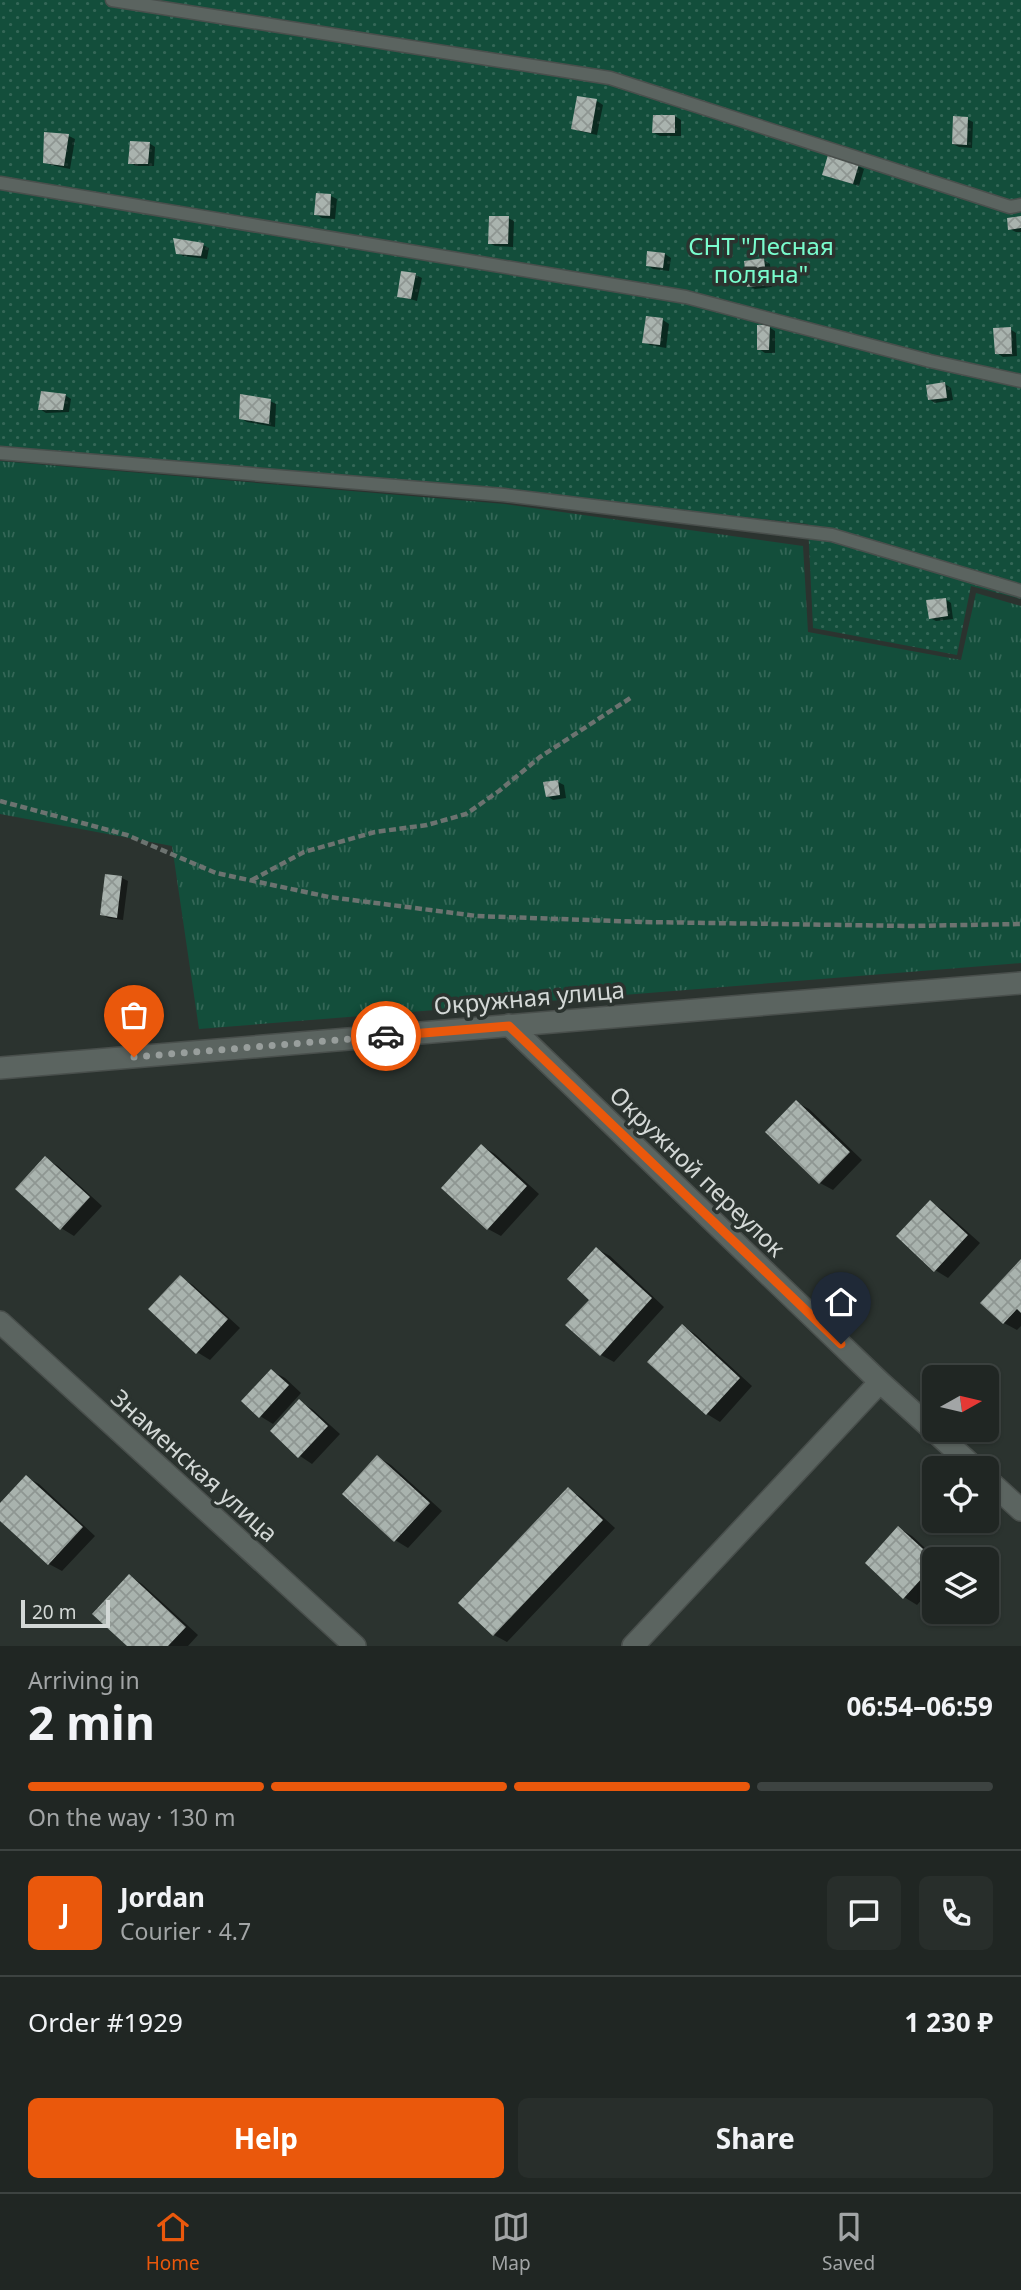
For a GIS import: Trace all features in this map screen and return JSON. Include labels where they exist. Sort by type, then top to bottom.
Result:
[{"type":"street","name":"Окружная улица","points":[[0,1068],[1021,983]]},
{"type":"street","name":"Окружной переулок","points":[[509,1026],[880,1382],[962,1456]]},
{"type":"street","name":"Знаменская улица","points":[[0,1322],[355,1646]]},
{"type":"street","points":[[633,1646],[880,1382]]},
{"type":"street","points":[[999,1490],[1021,1510]]},
{"type":"lane","points":[[112,0],[610,78],[1010,207],[1021,205]]},
{"type":"lane","points":[[0,183],[686,297],[930,362],[1021,381]]},
{"type":"lane","points":[[0,453],[504,495],[832,535],[1021,591]]},
{"type":"path","points":[[251,880],[304,852],[375,832],[428,825],[466,814],[540,757],[632,697]]},
{"type":"path","points":[[0,801],[127,835],[216,873],[329,897],[477,916],[870,925],[1021,924]]},
{"type":"green space","name":"СНТ \"Лесная поляна\"","points":[[0,0],[1021,0],[1021,599],[971,586],[957,655],[813,628],[808,524],[516,492],[0,446]]},
{"type":"green space","points":[[0,461],[505,504],[803,546],[808,632],[961,660],[976,593],[1021,606],[1021,963],[199,1029],[172,846],[0,814]]},
{"type":"building","points":[[577,96],[597,99],[591,133],[571,129]]},
{"type":"building","points":[[653,115],[675,115],[675,133],[652,133]]},
{"type":"building","points":[[953,116],[968,117],[967,145],[952,144]]},
{"type":"building","points":[[44,132],[69,134],[64,166],[43,163]]},
{"type":"building","points":[[130,141],[150,142],[148,164],[128,164]]},
{"type":"building","points":[[828,155],[859,164],[853,184],[822,175]]},
{"type":"building","points":[[316,193],[331,194],[330,216],[314,215]]},
{"type":"building","points":[[489,216],[509,216],[508,244],[488,244]]},
{"type":"building","points":[[1021,216],[1021,228],[1008,230],[1007,218]]},
{"type":"building","points":[[173,238],[204,243],[201,256],[176,254]]},
{"type":"building","points":[[647,251],[665,253],[663,268],[646,266]]},
{"type":"building","points":[[764,258],[767,285],[747,287],[744,261]]},
{"type":"building","points":[[401,271],[416,273],[411,299],[397,297]]},
{"type":"building","points":[[646,316],[663,318],[660,345],[642,343]]},
{"type":"building","points":[[757,325],[770,325],[769,350],[757,350]]},
{"type":"building","points":[[1011,327],[1012,354],[995,354],[993,328]]},
{"type":"building","points":[[945,382],[947,398],[928,400],[926,385]]},
{"type":"building","points":[[41,391],[66,394],[63,410],[38,410]]},
{"type":"building","points":[[240,394],[271,399],[269,424],[239,419]]},
{"type":"building","points":[[946,598],[948,616],[929,619],[926,600]]},
{"type":"building","points":[[558,780],[560,795],[546,797],[543,782]]},
{"type":"building","points":[[105,874],[122,876],[117,918],[100,915]]},
{"type":"building","points":[[796,1100],[850,1152],[819,1184],[765,1132]]},
{"type":"building","points":[[481,1144],[527,1186],[487,1230],[441,1188]]},
{"type":"building","points":[[45,1156],[90,1197],[60,1230],[15,1189]]},
{"type":"building","points":[[930,1200],[968,1235],[934,1272],[896,1236]]},
{"type":"building","points":[[596,1247],[652,1298],[600,1356],[565,1325],[589,1300],[567,1279]]},
{"type":"building","points":[[1021,1259],[1021,1313],[1017,1309],[1003,1324],[980,1303]]},
{"type":"building","points":[[180,1275],[228,1319],[196,1354],[148,1309]]},
{"type":"building","points":[[682,1324],[740,1378],[706,1415],[647,1362]]},
{"type":"building","points":[[271,1369],[289,1385],[259,1418],[241,1401]]},
{"type":"building","points":[[299,1399],[328,1426],[298,1458],[270,1431]]},
{"type":"building","points":[[377,1455],[430,1503],[394,1542],[342,1494]]},
{"type":"building","points":[[26,1475],[83,1527],[48,1565],[0,1521],[0,1503]]},
{"type":"building","points":[[568,1487],[603,1520],[493,1636],[458,1603]]},
{"type":"building","points":[[898,1526],[922,1548],[922,1578],[903,1599],[865,1563]]},
{"type":"building","points":[[129,1574],[186,1627],[168,1646],[127,1646],[92,1614]]},
{"type":"way so far","points":[[134,1057],[386,1036]]},
{"type":"route","points":[[386,1036],[509,1026],[841,1344]]}]
